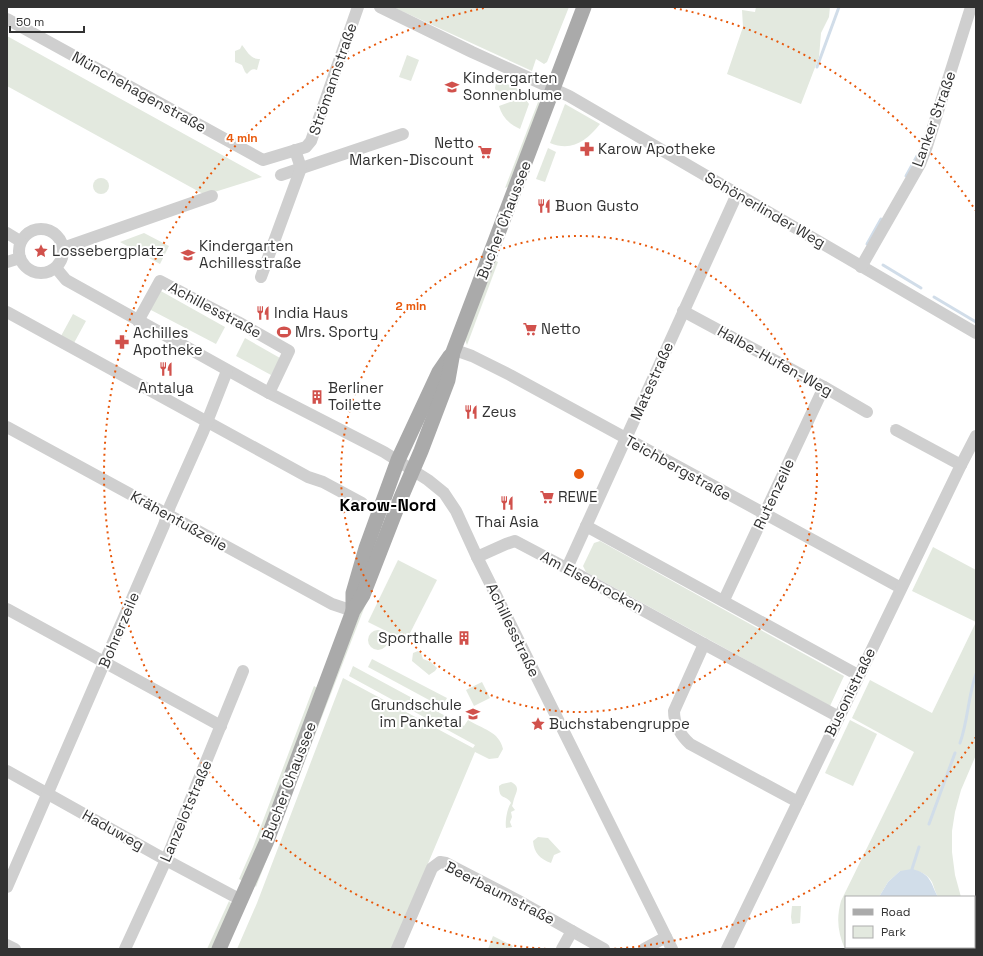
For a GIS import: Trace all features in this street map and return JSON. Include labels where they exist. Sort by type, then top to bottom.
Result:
[{"type":"main road","name":"Bucher Chaussee","points":[[219,949],[266,843],[353,611],[363,595],[448,380],[454,351],[584,7]]},
{"type":"main road","name":"Bucher Chaussee","points":[[353,611],[353,593],[360,568],[398,460],[439,372],[454,351]]},
{"type":"street","name":"Strömannstraße","points":[[301,168],[296,150],[306,147],[311,141],[358,7]]},
{"type":"street","name":"Schönerlinder Weg","points":[[380,7],[472,52],[554,88],[976,333]]},
{"type":"street","name":"Lanker Straße","points":[[861,267],[920,164],[971,7]]},
{"type":"street","name":"Münchehagenstraße","points":[[7,19],[263,160],[296,150]]},
{"type":"street","points":[[281,175],[403,134]]},
{"type":"street","points":[[262,277],[301,168]]},
{"type":"street","name":"Matestraße","points":[[567,568],[737,194]]},
{"type":"street","points":[[63,248],[212,196]]},
{"type":"street","points":[[42,228],[50,230],[56,234],[61,241],[63,248],[63,255],[56,268],[41,274],[32,272],[24,266],[18,249],[20,241],[26,234],[34,229],[42,228]]},
{"type":"street","points":[[7,233],[20,241]]},
{"type":"street","points":[[7,262],[20,258]]},
{"type":"street","name":"Achillesstraße","points":[[56,268],[66,280],[227,371],[398,460],[428,480],[444,493],[456,511],[477,557],[672,949]]},
{"type":"street","name":"Achillesstraße","points":[[138,321],[160,281],[238,322],[289,351],[269,393]]},
{"type":"street","name":"Halbe-Hufen-Weg","points":[[683,311],[824,387],[867,412]]},
{"type":"street","points":[[7,312],[308,477],[323,482],[362,503]]},
{"type":"street","name":"Teichbergstraße","points":[[454,351],[472,356],[503,372],[900,588]]},
{"type":"street","name":"Bohrerzeile","points":[[7,887],[164,525],[227,371]]},
{"type":"street","name":"Rutenzeile","points":[[724,600],[824,387]]},
{"type":"street","name":"Krähenfußzeile","points":[[7,426],[332,604],[353,611]]},
{"type":"street","points":[[896,430],[961,465]]},
{"type":"street","name":"Busonistraße","points":[[727,949],[900,588],[976,436]]},
{"type":"street","points":[[586,526],[724,600],[858,675]]},
{"type":"street","name":"Am Elsebrocken","points":[[477,557],[515,541],[838,717]]},
{"type":"street","points":[[7,609],[221,726]]},
{"type":"street","points":[[704,644],[674,711],[674,718],[684,739],[690,744],[798,802]]},
{"type":"street","name":"Lanzelotstraße","points":[[125,949],[166,860],[243,671]]},
{"type":"street","name":"Haduweg","points":[[7,771],[241,900]]},
{"type":"street","name":"Beerbaumstraße","points":[[397,949],[432,868],[440,862],[446,863],[604,949]]},
{"type":"street","points":[[562,949],[572,931]]},
{"type":"street","points":[[644,949],[666,938]]},
{"type":"street","points":[[7,945],[15,949]]},
{"type":"green space","points":[[393,7],[569,7],[547,62],[544,64],[536,59],[532,71]]},
{"type":"green space","points":[[756,7],[830,7],[829,17],[821,33],[819,57],[801,104],[727,74],[743,27],[742,10],[755,12]]},
{"type":"green space","points":[[7,36],[262,177],[205,195],[7,86]]},
{"type":"green space","points":[[242,45],[251,56],[260,59],[257,70],[254,69],[247,74],[242,65],[235,62],[235,51],[240,49]]},
{"type":"green space","points":[[407,55],[419,60],[411,81],[399,77]]},
{"type":"green space","points":[[497,79],[522,91],[498,98],[495,88]]},
{"type":"green space","points":[[524,97],[529,104],[520,129],[506,120],[499,106]]},
{"type":"green space","points":[[538,102],[542,104],[512,185],[505,188]]},
{"type":"green space","points":[[565,104],[600,124],[584,140],[565,146],[550,143]]},
{"type":"green space","points":[[548,148],[556,152],[545,182],[536,179]]},
{"type":"green space","points":[[101,178],[108,183],[109,186],[104,193],[101,194],[94,189],[93,186],[98,179]]},
{"type":"green space","points":[[144,233],[169,246],[160,264],[120,242]]},
{"type":"green space","points":[[494,260],[498,262],[467,345],[465,340]]},
{"type":"green space","points":[[159,290],[225,327],[216,344],[149,309]]},
{"type":"green space","points":[[73,314],[86,321],[74,343],[61,336]]},
{"type":"green space","points":[[245,338],[280,358],[271,375],[236,356]]},
{"type":"green space","points":[[600,541],[844,676],[830,706],[586,572],[583,566],[594,543]]},
{"type":"green space","points":[[933,547],[976,570],[976,622],[912,591]]},
{"type":"green space","points":[[398,560],[437,580],[406,641],[368,622]]},
{"type":"green space","points":[[370,593],[256,887],[254,885],[362,608]]},
{"type":"green space","points":[[976,622],[976,755],[961,790],[952,831],[952,852],[955,875],[961,896],[938,896],[932,882],[926,875],[918,872],[900,871],[888,882],[880,896],[845,896],[845,948],[886,949],[845,949],[838,926],[841,901],[914,752],[852,718],[870,680],[932,713]]},
{"type":"green space","points":[[374,630],[382,630],[388,636],[388,644],[382,650],[374,650],[368,644],[368,636]]},
{"type":"green space","points":[[418,651],[421,653],[423,659],[431,662],[437,668],[429,675],[412,661],[413,653]]},
{"type":"green space","points":[[372,659],[447,698],[442,707],[368,667]]},
{"type":"green space","points":[[353,666],[464,726],[468,720],[489,731],[498,738],[503,749],[498,758],[489,759],[475,752],[392,949],[237,949],[257,903],[343,678],[473,748],[475,745],[349,676]]},
{"type":"green space","points":[[482,682],[490,698],[474,706],[466,690]]},
{"type":"green space","points":[[314,686],[320,690],[245,882],[239,879],[253,847]]},
{"type":"green space","points":[[850,720],[877,734],[853,786],[825,773]]},
{"type":"green space","points":[[511,782],[516,786],[517,792],[512,806],[515,810],[511,812],[512,817],[510,822],[512,827],[506,828],[508,808],[511,803],[509,800],[501,796],[499,786]]},
{"type":"green space","points":[[538,837],[548,838],[561,852],[554,855],[551,863],[544,860],[536,852],[533,841]]},
{"type":"green space","points":[[229,901],[232,904],[214,949],[207,949]]},
{"type":"green space","points":[[792,906],[801,906],[800,923],[792,924]]},
{"type":"green space","points":[[493,936],[513,946],[511,949],[488,949]]},
{"type":"shaded area","points":[[912,869],[927,876],[938,896],[880,896],[888,882],[900,871]]},
{"type":"waterway","points":[[817,67],[839,7]]},
{"type":"waterway","points":[[906,176],[917,156]]},
{"type":"waterway","points":[[867,244],[881,219]]},
{"type":"waterway","points":[[883,265],[921,288]]},
{"type":"waterway","points":[[934,297],[976,322]]},
{"type":"waterway","points":[[960,743],[976,674]]},
{"type":"waterway","points":[[929,824],[955,753]]},
{"type":"waterway","points":[[913,873],[912,869],[919,847]]},
{"type":"place","name":"Kindergarten Sonnenblume","points":[[452,87]]},
{"type":"place","name":"Karow Apotheke","points":[[587,149]]},
{"type":"place","name":"Netto Marken-Discount","points":[[485,152]]},
{"type":"place","name":"Buon Gusto","points":[[544,206]]},
{"type":"place","name":"Lossebergplatz","points":[[41,251]]},
{"type":"place","name":"Kindergarten Achillesstraße","points":[[188,255]]},
{"type":"place","name":"India Haus","points":[[263,313]]},
{"type":"place","name":"Netto","points":[[530,329]]},
{"type":"place","name":"Mrs. Sporty","points":[[284,332]]},
{"type":"place","name":"Achilles Apotheke","points":[[122,342]]},
{"type":"place","name":"Antalya","points":[[166,369]]},
{"type":"place","name":"Berliner Toilette","points":[[317,397]]},
{"type":"place","name":"Zeus","points":[[471,412]]},
{"type":"place","name":"REWE","points":[[547,497]]},
{"type":"place","name":"Thai Asia","points":[[507,503]]},
{"type":"place","name":"Sporthalle","points":[[464,638]]},
{"type":"place","name":"Grundschule im Panketal","points":[[473,714]]},
{"type":"place","name":"Buchstabengruppe","points":[[538,724]]},
{"type":"district","name":"Karow-Nord","points":[[388,505]]}]
